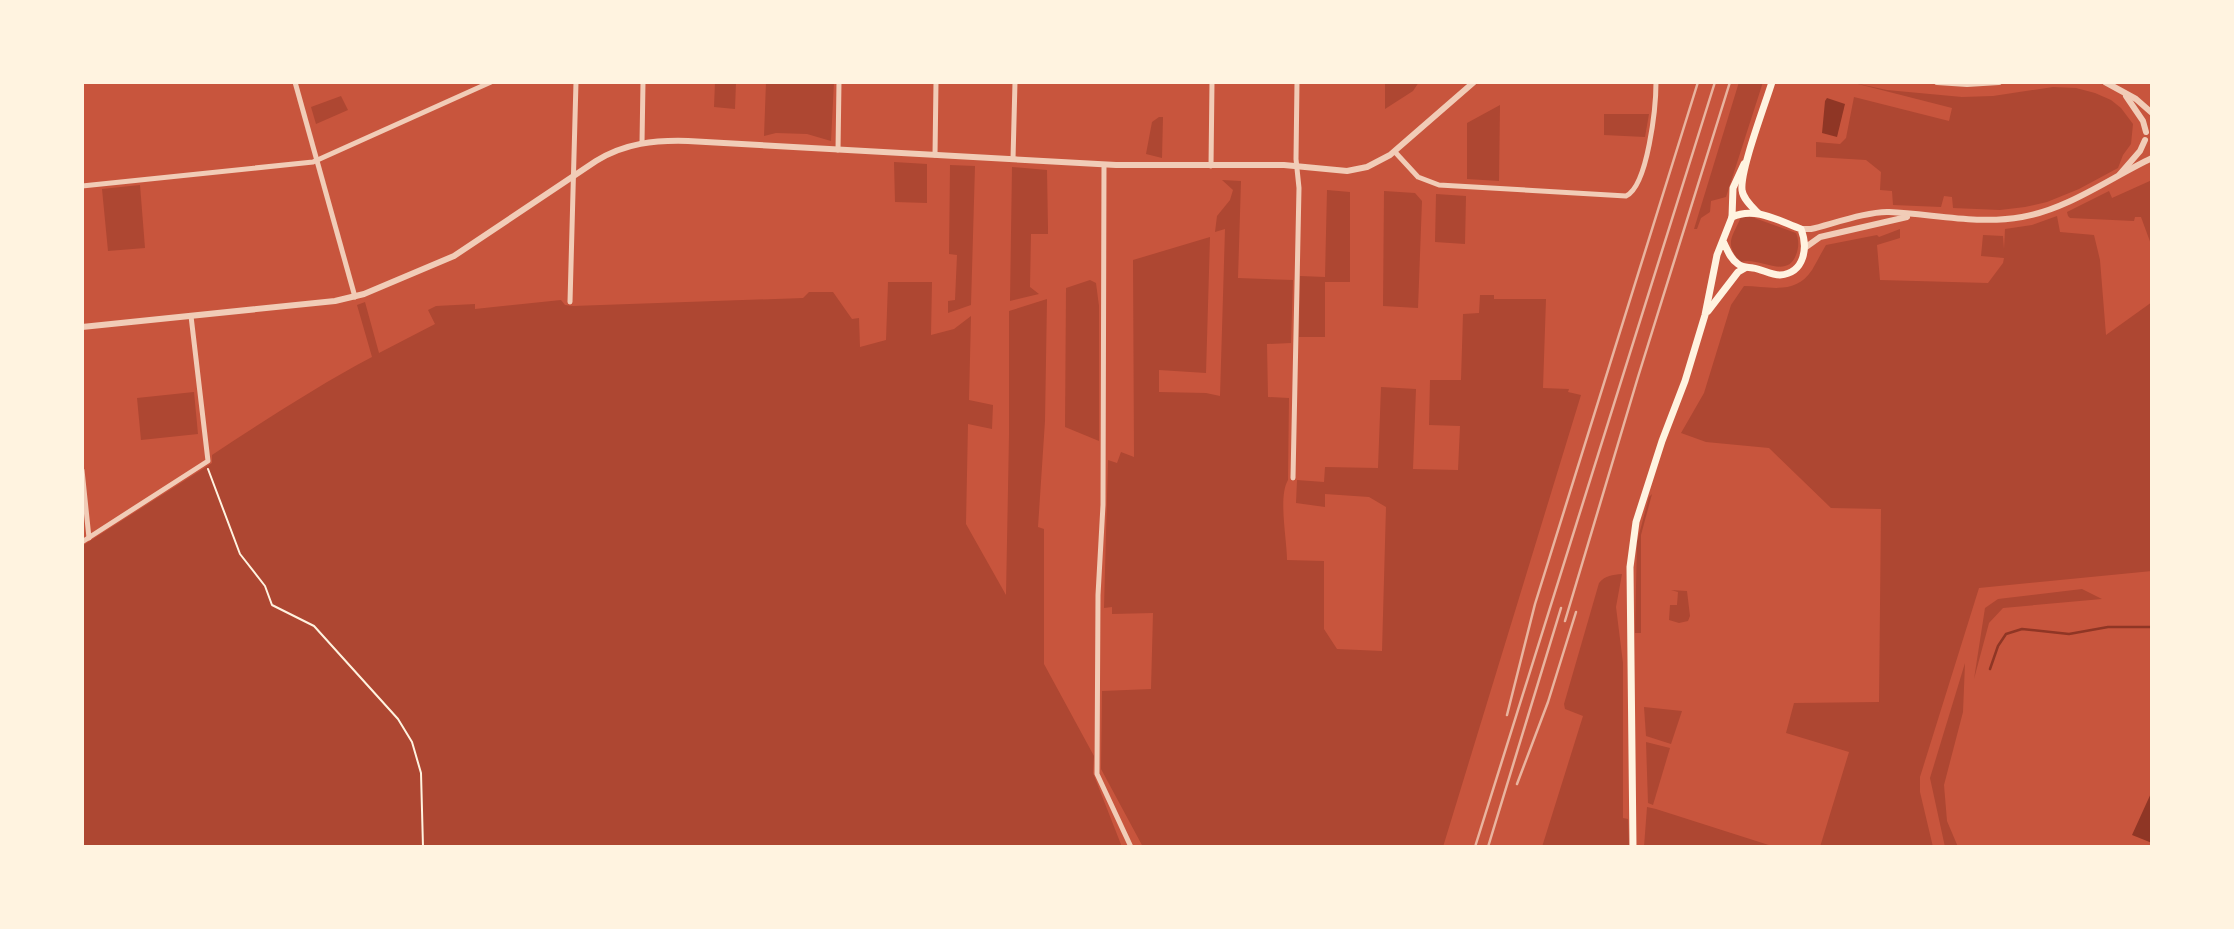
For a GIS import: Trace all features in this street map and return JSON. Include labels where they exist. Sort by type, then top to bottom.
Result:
[{"type":"main road","points":[[1758,213],[1747,201],[1742,190],[1748,158],[1772,82]]},
{"type":"main road","points":[[1633,847],[1632,545],[1654,463],[1685,381],[1705,314],[1717,255],[1732,217],[1734,183],[1748,158]]},
{"type":"main road","points":[[1705,314],[1738,272],[1752,267],[1776,275],[1789,273],[1799,264],[1806,247],[1801,229],[1758,213],[1743,213],[1732,217]]},
{"type":"main road","points":[[1723,241],[1732,258],[1746,268]]},
{"type":"street","points":[[295,82],[355,297]]},
{"type":"street","points":[[82,186],[317,161],[491,82]]},
{"type":"street","points":[[570,302],[576,82]]},
{"type":"street","points":[[642,143],[643,82]]},
{"type":"street","points":[[838,150],[839,82]]},
{"type":"street","points":[[936,82],[936,155]]},
{"type":"street","points":[[1013,159],[1015,82]]},
{"type":"street","points":[[1210,166],[1212,82]]},
{"type":"street","points":[[1293,478],[1299,188],[1297,82]]},
{"type":"street","points":[[82,327],[355,297],[454,256],[606,155],[642,143],[667,140],[1104,164],[1297,166],[1329,171],[1354,170],[1377,163],[1395,152],[1474,82]]},
{"type":"street","points":[[1395,152],[1418,177],[1438,185],[1616,196],[1631,194],[1637,187],[1653,131],[1656,82]]},
{"type":"street","points":[[1937,82],[1967,85],[1999,82]]},
{"type":"street","points":[[2105,82],[2136,99],[2152,113]]},
{"type":"street","points":[[2125,94],[2147,132]]},
{"type":"street","points":[[2119,176],[2140,151],[2152,124]]},
{"type":"street","points":[[2146,140],[2152,152]]},
{"type":"street","points":[[1801,229],[1885,212],[1994,220],[2026,217],[2058,206],[2132,171],[2152,158]]},
{"type":"street","points":[[1104,164],[1103,505],[1098,595],[1097,774],[1131,847]]},
{"type":"street","points":[[1806,247],[1820,237],[1913,215]]},
{"type":"street","points":[[82,542],[208,461],[191,316]]},
{"type":"street","points":[[82,470],[89,538]]},
{"type":"path","points":[[208,461],[210,476],[240,554],[265,586],[272,605],[314,626],[398,719],[412,742],[421,773],[424,847]]},
{"type":"shaded area","points":[[715,82],[736,82],[735,109],[714,107]]},
{"type":"shaded area","points":[[766,82],[834,82],[831,141],[807,134],[776,133],[764,136]]},
{"type":"shaded area","points":[[1385,82],[1419,82],[1413,91],[1385,109]]},
{"type":"shaded area","points":[[1739,82],[1763,82],[1726,197],[1711,201],[1710,212],[1701,218],[1697,229],[1694,229]]},
{"type":"shaded area","points":[[1850,82],[1887,90],[1962,97],[1993,96],[2053,87],[2076,88],[2111,100],[2121,108],[2133,124],[2131,144],[2118,168],[2047,202],[2000,210],[1953,208],[1952,197],[1944,196],[1941,207],[1893,205],[1892,191],[1880,190],[1881,172],[1866,160],[1816,157],[1816,142],[1840,144],[1846,138],[1854,97],[1949,121],[1952,108]]},
{"type":"shaded area","points":[[341,96],[348,110],[316,124],[311,107]]},
{"type":"shaded area","points":[[1827,98],[1845,104],[1837,137],[1822,133]]},
{"type":"shaded area","points":[[1500,105],[1499,181],[1467,179],[1467,123]]},
{"type":"shaded area","points":[[1604,114],[1649,114],[1645,137],[1604,135]]},
{"type":"shaded area","points":[[1163,117],[1162,158],[1146,154],[1152,122]]},
{"type":"shaded area","points":[[894,162],[927,164],[927,203],[895,202]]},
{"type":"shaded area","points":[[950,165],[975,166],[971,305],[948,313],[948,301],[955,300],[957,255],[949,254]]},
{"type":"shaded area","points":[[1012,167],[1047,170],[1048,234],[1031,234],[1030,287],[1039,294],[1010,301]]},
{"type":"shaded area","points":[[1222,180],[1241,181],[1238,278],[1293,280],[1291,343],[1267,344],[1268,397],[1289,398],[1288,480],[1283,507],[1287,560],[1324,561],[1324,629],[1337,649],[1382,651],[1386,507],[1369,497],[1325,494],[1325,507],[1296,503],[1297,480],[1324,482],[1325,467],[1378,468],[1381,387],[1416,389],[1413,469],[1458,470],[1460,426],[1429,425],[1430,380],[1461,380],[1463,314],[1479,313],[1480,295],[1494,295],[1494,299],[1546,299],[1543,388],[1569,389],[1568,392],[1581,395],[1443,847],[1143,847],[1101,769],[1102,691],[1151,689],[1153,613],[1112,614],[1112,607],[1104,608],[1108,460],[1117,463],[1121,452],[1134,457],[1133,260],[1210,237],[1206,373],[1159,370],[1159,392],[1220,396],[1225,229],[1215,232],[1217,216],[1230,200],[1233,190]]},
{"type":"shaded area","points":[[2152,180],[2152,247],[2141,217],[2135,217],[2134,221],[2068,216],[2067,212],[2109,191],[2112,198]]},
{"type":"shaded area","points":[[140,185],[145,248],[108,251],[102,189]]},
{"type":"shaded area","points":[[1327,190],[1350,192],[1350,282],[1325,282],[1325,337],[1299,337],[1300,276],[1325,277]]},
{"type":"shaded area","points":[[1384,191],[1415,193],[1422,201],[1418,308],[1383,306]]},
{"type":"shaded area","points":[[1436,194],[1466,196],[1465,244],[1435,242]]},
{"type":"shaded area","points":[[1749,216],[1796,233],[1798,246],[1792,262],[1779,267],[1741,262],[1732,250],[1731,240],[1741,217]]},
{"type":"shaded area","points":[[2057,216],[2060,232],[2094,235],[2100,260],[2106,335],[2152,302],[2152,571],[1979,588],[1920,777],[1920,792],[1933,847],[1820,847],[1849,752],[1786,733],[1794,703],[1879,702],[1881,509],[1831,508],[1769,448],[1706,442],[1681,433],[1704,393],[1731,305],[1744,286],[1790,286],[1805,278],[1826,245],[1877,235],[1879,237],[1900,229],[1900,238],[1877,245],[1880,280],[1988,283],[2004,258],[1981,256],[1983,235],[2003,236],[2004,249],[2005,229],[2032,225]]},
{"type":"shaded area","points":[[1090,280],[1096,283],[1099,306],[1099,441],[1065,427],[1066,288]]},
{"type":"shaded area","points":[[888,282],[932,282],[931,335],[954,329],[971,316],[969,400],[993,405],[992,429],[968,424],[966,524],[1006,595],[1009,311],[1047,299],[1045,421],[1038,527],[1044,529],[1044,664],[1094,756],[1093,773],[1122,847],[82,847],[82,546],[212,463],[212,455],[372,357],[357,305],[365,302],[379,353],[435,324],[428,310],[436,306],[475,304],[475,309],[561,300],[565,305],[573,306],[803,298],[809,292],[833,292],[852,319],[859,318],[860,347],[886,340]]},
{"type":"shaded area","points":[[194,392],[198,434],[141,440],[137,398]]},
{"type":"shaded area","points":[[1652,494],[1641,535],[1641,633],[1635,633],[1637,542]]},
{"type":"shaded area","points":[[1622,574],[1616,607],[1623,663],[1623,818],[1628,819],[1629,847],[1542,847],[1583,716],[1565,709],[1564,704],[1599,583],[1612,575]]},
{"type":"shaded area","points":[[2082,589],[2102,599],[2003,608],[1989,623],[1974,679],[1985,608],[1998,599]]},
{"type":"shaded area","points":[[1671,590],[1687,591],[1690,616],[1688,621],[1679,623],[1669,620],[1670,605],[1677,605],[1678,592]]},
{"type":"shaded area","points":[[1965,663],[1963,712],[1944,785],[1947,821],[1958,847],[1945,847],[1930,778]]},
{"type":"shaded area","points":[[1644,707],[1682,711],[1671,744],[1646,736]]},
{"type":"shaded area","points":[[1646,742],[1670,748],[1653,805],[1648,803]]},
{"type":"shaded area","points":[[2152,791],[2152,843],[2132,835]]},
{"type":"shaded area","points":[[1647,807],[1656,809],[1775,847],[1644,847]]},
{"type":"waterway","points":[[1990,669],[1998,646],[2006,634],[2022,629],[2069,634],[2108,627],[2152,627]]},
{"type":"railway","points":[[1507,715],[1535,604],[1698,82]]},
{"type":"railway","points":[[1475,847],[1715,82]]},
{"type":"railway","points":[[1565,621],[1730,82]]},
{"type":"railway","points":[[1488,847],[1561,608]]},
{"type":"railway","points":[[1517,784],[1548,702],[1576,612]]}]
